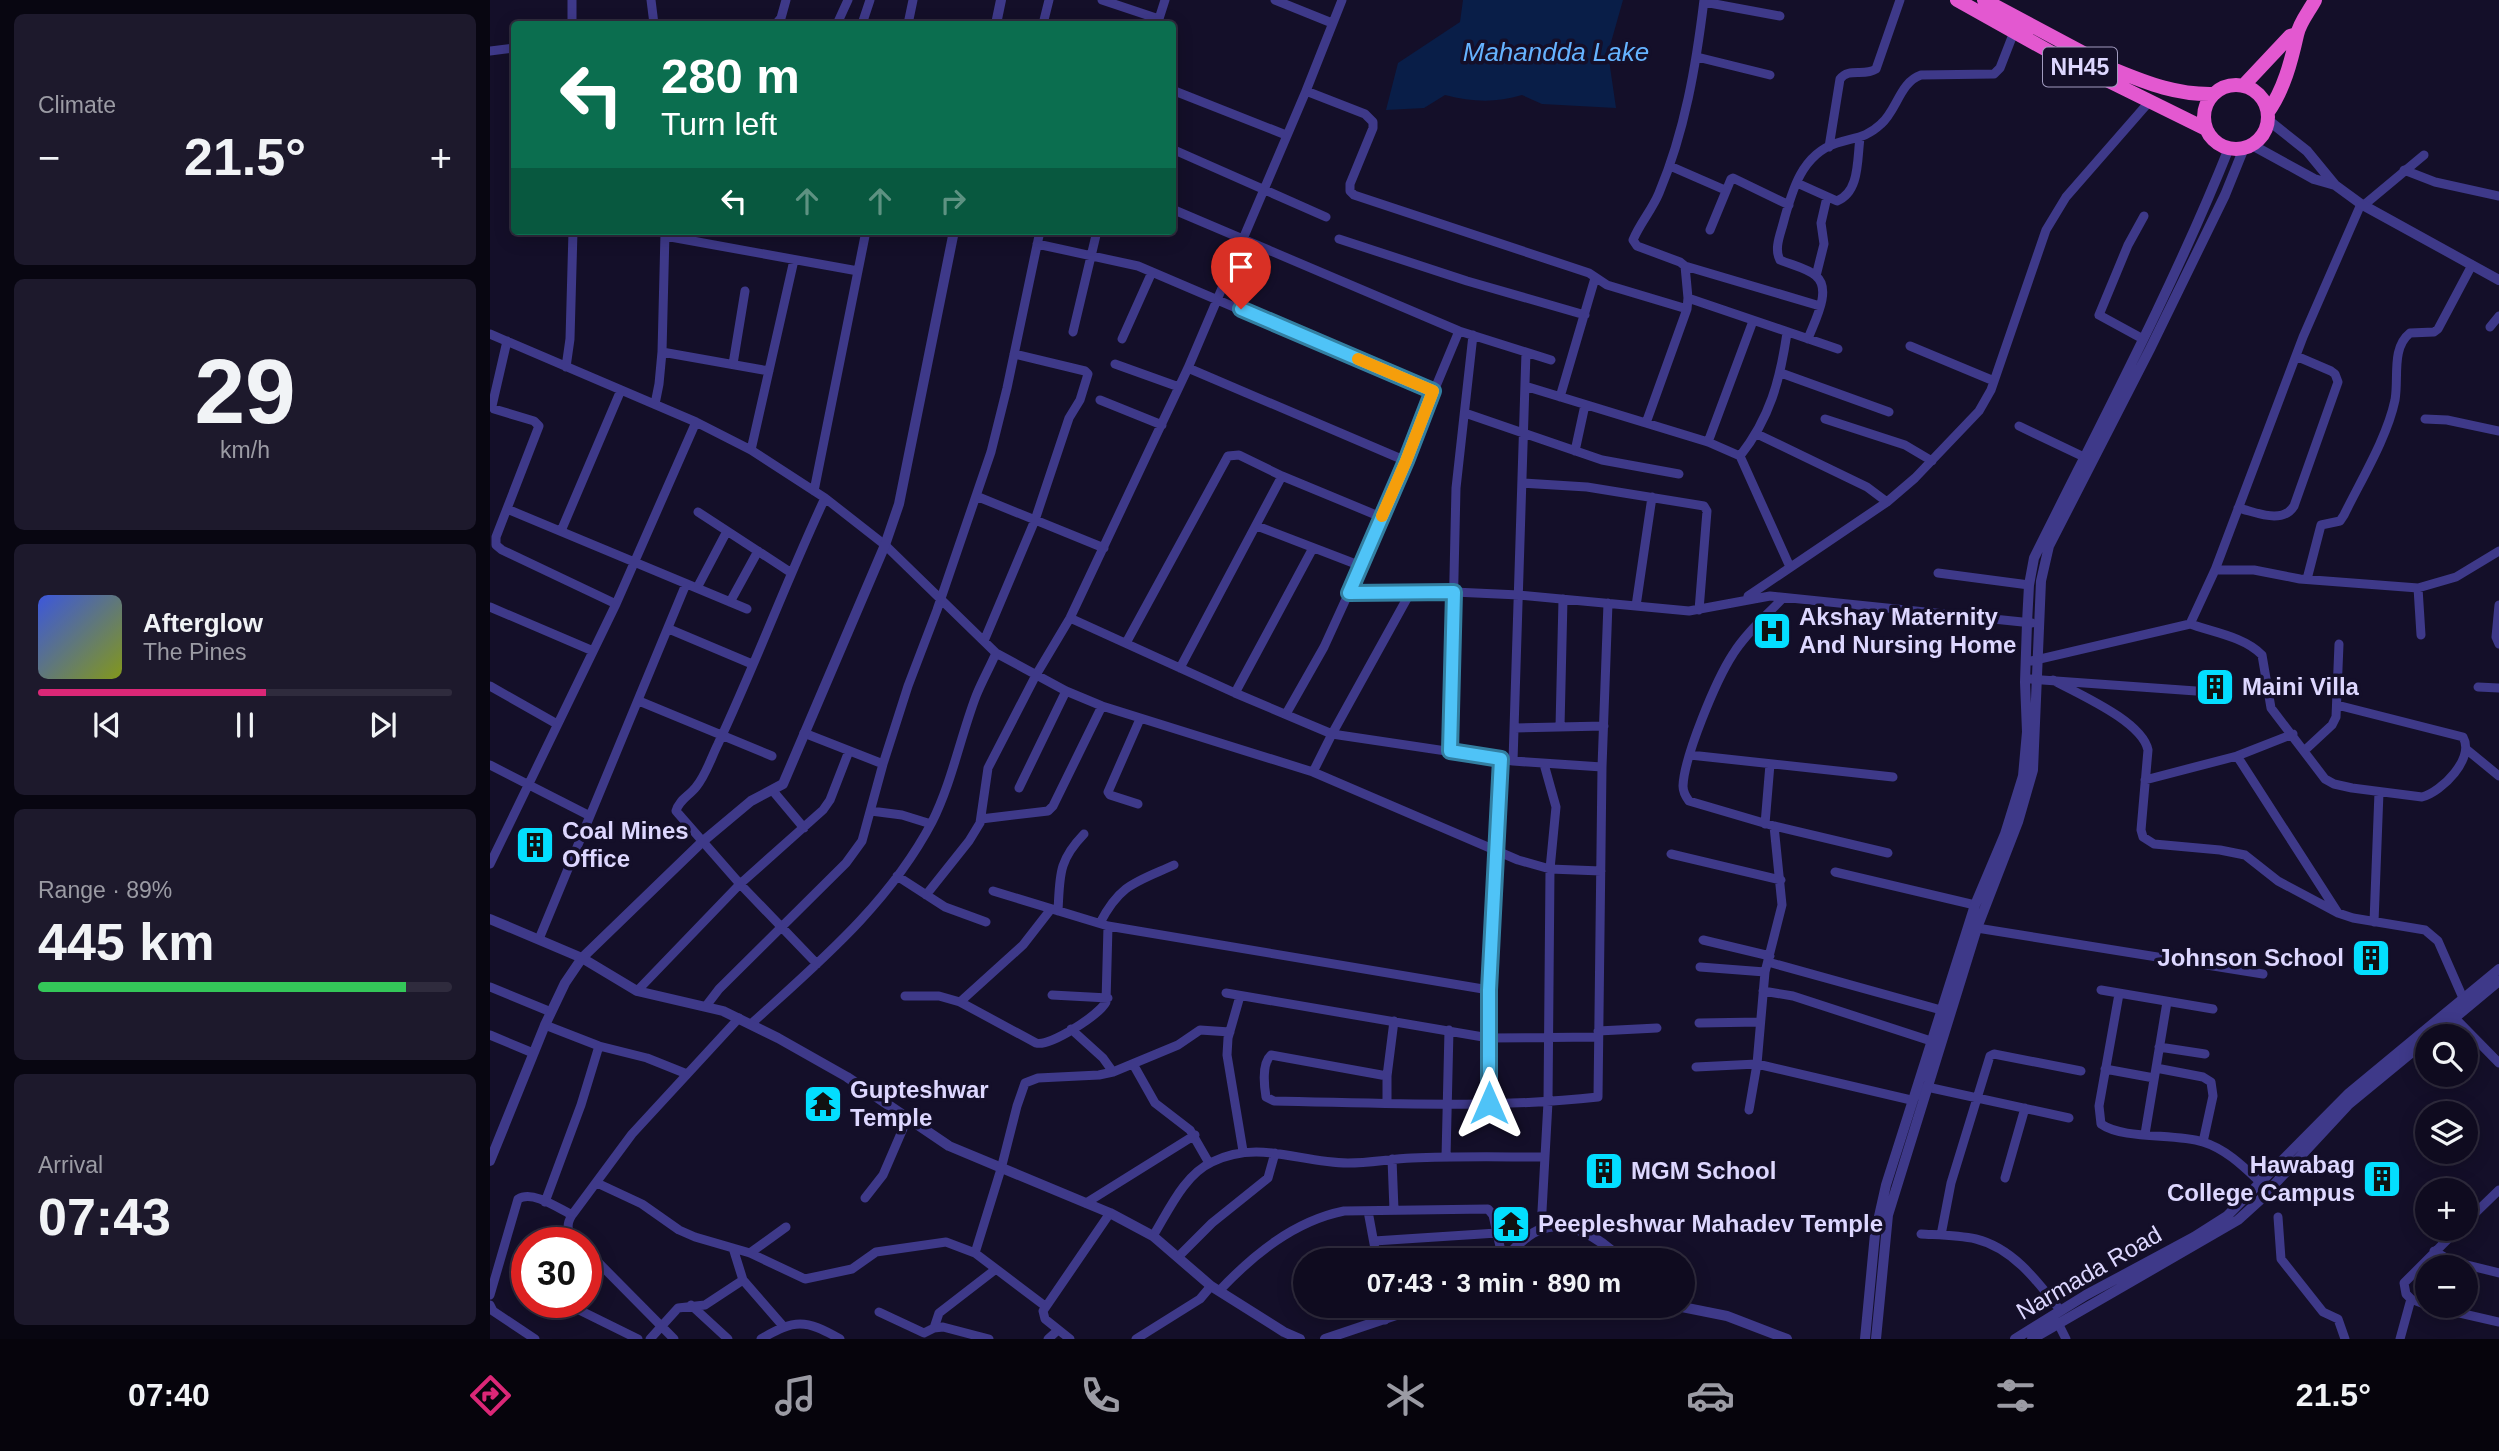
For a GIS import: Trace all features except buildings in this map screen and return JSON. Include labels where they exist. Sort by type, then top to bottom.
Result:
[{"type":"highway","name":"NH45","points":[[1957,0],[2149,102],[2206,129],[2215,141],[2229,148]]},
{"type":"highway","name":"NH45","points":[[1984,0],[2003,4],[2115,70],[2148,83],[2182,93],[2214,93],[2227,86],[2242,86]]},
{"type":"highway","points":[[2229,148],[2248,146],[2263,134],[2286,76],[2297,34],[2315,0]]},
{"type":"highway","points":[[2268,116],[2262,98],[2242,86],[2290,36],[2297,34]]},
{"type":"highway","points":[[2206,129],[2205,106],[2214,93]]},
{"type":"street","points":[[572,0],[572,21]]},
{"type":"street","points":[[652,0],[654,21]]},
{"type":"street","points":[[778,21],[786,0]]},
{"type":"street","points":[[838,21],[848,0]]},
{"type":"street","points":[[863,21],[870,0]]},
{"type":"street","points":[[909,21],[913,0]]},
{"type":"street","points":[[997,21],[1001,0]]},
{"type":"street","points":[[1044,21],[1049,0]]},
{"type":"street","points":[[1102,0],[1155,21]]},
{"type":"street","points":[[1158,21],[1165,0]]},
{"type":"street","points":[[1275,0],[1332,23]]},
{"type":"street","points":[[926,895],[969,841],[981,819],[988,768],[1036,675],[1070,618],[1180,387],[1342,0]]},
{"type":"street","points":[[1829,146],[1840,79],[1850,72],[1864,74],[1877,69],[1900,0]]},
{"type":"street","points":[[1780,16],[1704,1],[1694,78],[1670,166],[1653,207],[1633,240],[1637,246],[1681,262],[1685,266],[1820,306]]},
{"type":"street","points":[[1808,339],[1820,306],[1822,288],[1816,276],[1780,260],[1777,256],[1789,205],[1804,165],[1812,156],[1829,146],[1860,138],[1884,121],[1907,83],[1914,78],[1921,75],[1994,74],[2000,68],[2014,32]]},
{"type":"street","points":[[490,51],[511,48]]},
{"type":"street","points":[[1697,57],[1770,75]]},
{"type":"street","points":[[1306,91],[1365,114],[1373,122],[1350,184],[1350,191],[1354,195],[1589,273],[1607,285],[1686,309]]},
{"type":"street","points":[[1176,92],[1286,135]]},
{"type":"street","points":[[1743,599],[1887,502],[1932,461],[1979,411],[1994,381],[2046,230],[2066,197],[2149,102]]},
{"type":"street","points":[[2268,116],[2307,151],[2335,185],[2363,204],[2499,280]]},
{"type":"street","points":[[1797,183],[1837,201],[1847,196],[1851,189],[1860,138]]},
{"type":"street","points":[[2033,623],[2049,546],[2150,349],[2248,146],[2314,179],[2335,185]]},
{"type":"street","points":[[1865,1339],[1875,1234],[1886,1185],[1975,905],[2005,834],[2023,776],[2032,661],[2033,623],[2029,585],[2034,558],[2143,339],[2229,148]]},
{"type":"street","points":[[1176,151],[1326,217]]},
{"type":"street","points":[[2190,624],[2215,570],[2297,356],[2363,204],[2424,155]]},
{"type":"street","points":[[1670,166],[1725,190]]},
{"type":"street","points":[[2404,170],[2435,182],[2499,196]]},
{"type":"street","points":[[1710,230],[1729,181],[1734,178],[1789,205]]},
{"type":"street","points":[[1816,276],[1824,244],[1821,223],[1827,197]]},
{"type":"street","points":[[1176,211],[1459,331],[1551,360]]},
{"type":"street","points":[[2143,339],[2099,315],[2128,245],[2144,216]]},
{"type":"street","points":[[566,367],[570,339],[573,235]]},
{"type":"street","points":[[655,404],[662,352],[665,235]]},
{"type":"street","points":[[669,235],[858,271]]},
{"type":"street","points":[[701,235],[702,243]]},
{"type":"street","points":[[814,491],[865,235]]},
{"type":"street","points":[[490,1161],[545,1025],[565,983],[582,958],[702,842],[751,801],[782,784],[788,775],[885,545],[899,504],[953,235]]},
{"type":"street","points":[[706,1006],[719,989],[781,928],[862,841],[908,686],[991,452],[1039,235]]},
{"type":"street","points":[[1073,332],[1096,235]]},
{"type":"street","points":[[1339,239],[1467,281],[1585,315]]},
{"type":"street","points":[[1037,244],[1125,262],[1152,272],[1433,391]]},
{"type":"street","points":[[751,450],[794,260]]},
{"type":"street","points":[[2307,579],[2321,526],[2340,521],[2344,515],[2390,414],[2395,398],[2401,343],[2410,332],[2434,332],[2438,329],[2472,265]]},
{"type":"street","points":[[1646,423],[1686,309],[1688,298],[1685,266]]},
{"type":"street","points":[[1122,339],[1152,272]]},
{"type":"street","points":[[1560,397],[1595,278]]},
{"type":"street","points":[[733,364],[745,291]]},
{"type":"street","points":[[1688,298],[1838,349]]},
{"type":"street","points":[[2490,327],[2499,316]]},
{"type":"street","points":[[1708,442],[1753,321]]},
{"type":"street","points":[[1286,714],[1324,647],[1349,593],[1459,331]]},
{"type":"street","points":[[1740,456],[1757,434],[1781,373],[1787,333]]},
{"type":"street","points":[[490,334],[696,422],[751,450],[825,498],[885,545],[996,653],[1066,691],[1140,719],[1313,772],[1531,864],[1550,869],[1601,871]]},
{"type":"street","points":[[1450,751],[1456,488],[1473,335]]},
{"type":"street","points":[[507,341],[491,398],[494,409],[534,421],[539,426],[495,540],[502,550],[616,604]]},
{"type":"street","points":[[1910,346],[1994,381]]},
{"type":"street","points":[[662,352],[769,370]]},
{"type":"street","points":[[1513,761],[1526,352]]},
{"type":"street","points":[[984,641],[1035,520],[1069,418],[1080,400],[1088,374],[1085,371],[1014,354]]},
{"type":"street","points":[[2238,508],[2280,516],[2289,513],[2294,506],[2338,382],[2335,374],[2297,356]]},
{"type":"street","points":[[1115,363],[1180,387]]},
{"type":"street","points":[[1188,368],[1406,461]]},
{"type":"street","points":[[1781,373],[1889,412]]},
{"type":"street","points":[[1525,386],[1708,442],[1740,456],[1790,567]]},
{"type":"street","points":[[561,531],[621,390]]},
{"type":"street","points":[[1100,400],[1161,425]]},
{"type":"street","points":[[1575,451],[1585,405]]},
{"type":"street","points":[[1465,413],[1612,463],[1679,474]]},
{"type":"street","points":[[1825,419],[1905,445],[1932,461]]},
{"type":"street","points":[[2425,419],[2447,420],[2499,430]]},
{"type":"street","points":[[490,864],[616,604],[696,422]]},
{"type":"street","points":[[2019,426],[2084,457]]},
{"type":"street","points":[[1757,434],[1867,487],[1887,502]]},
{"type":"street","points":[[1126,643],[1225,458],[1233,454],[1381,517]]},
{"type":"street","points":[[1180,668],[1282,476]]},
{"type":"street","points":[[1522,482],[1587,488],[1702,505],[1706,508],[1699,610]]},
{"type":"street","points":[[976,496],[1104,548]]},
{"type":"street","points":[[1636,606],[1652,497]]},
{"type":"street","points":[[817,964],[678,816],[677,807],[703,776],[722,737],[790,572],[825,498]]},
{"type":"street","points":[[507,509],[747,609]]},
{"type":"street","points":[[698,512],[790,572]]},
{"type":"street","points":[[1257,526],[1361,566]]},
{"type":"street","points":[[697,588],[727,531]]},
{"type":"street","points":[[1235,693],[1313,548]]},
{"type":"street","points":[[730,602],[758,551]]},
{"type":"street","points":[[2215,570],[2254,570],[2307,579],[2418,588],[2456,577],[2499,551]]},
{"type":"street","points":[[1938,573],[2029,585]]},
{"type":"street","points":[[539,939],[687,584]]},
{"type":"street","points":[[2418,588],[2421,635]]},
{"type":"street","points":[[1349,593],[1454,592],[1519,595],[1699,610],[1743,599],[1770,596],[2033,623]]},
{"type":"street","points":[[1313,772],[1410,593]]},
{"type":"street","points":[[1783,598],[1742,642],[1713,693],[1690,755],[1683,787],[1685,795],[1689,801],[1769,825],[1888,853]]},
{"type":"street","points":[[1560,727],[1563,599]]},
{"type":"street","points":[[1387,1076],[1271,1055],[1266,1061],[1265,1091],[1269,1100],[1387,1103],[1548,1102],[1598,1097],[1602,767],[1608,603]]},
{"type":"street","points":[[2499,605],[2496,637],[2499,644]]},
{"type":"street","points":[[490,607],[593,651]]},
{"type":"street","points":[[1070,618],[1235,693],[1332,733],[1513,761],[1602,767]]},
{"type":"street","points":[[2032,661],[2190,624],[2243,642],[2262,655],[2266,665],[2271,708],[2293,734],[2318,772],[2334,785],[2422,797],[2434,792],[2455,773],[2466,749],[2465,739],[2456,734],[2337,705]]},
{"type":"street","points":[[669,629],[752,664]]},
{"type":"street","points":[[2304,751],[2332,725],[2336,717],[2339,644]]},
{"type":"street","points":[[751,1024],[862,921],[897,876],[931,824],[944,795],[976,695],[996,653]]},
{"type":"street","points":[[2031,679],[2196,691]]},
{"type":"street","points":[[1876,1339],[1888,1215],[1977,928],[2029,788],[2035,752],[2031,679]]},
{"type":"street","points":[[2053,680],[2120,718],[2142,737],[2148,750],[2141,830],[2147,840],[2154,844],[2245,855],[2278,881],[2338,914],[2419,929],[2432,934],[2442,948],[2463,998]]},
{"type":"street","points":[[490,686],[557,724]]},
{"type":"street","points":[[2478,687],[2499,688]]},
{"type":"street","points":[[1019,788],[1066,691]]},
{"type":"street","points":[[639,701],[772,756]]},
{"type":"street","points":[[981,819],[1048,811],[1053,806],[1102,706]]},
{"type":"street","points":[[1138,804],[1108,792],[1140,719]]},
{"type":"street","points":[[1514,727],[1604,726]]},
{"type":"street","points":[[804,733],[883,764]]},
{"type":"street","points":[[2145,780],[2237,756],[2293,734]]},
{"type":"street","points":[[2466,749],[2499,776]]},
{"type":"street","points":[[637,991],[740,884],[804,828],[830,800],[849,751]]},
{"type":"street","points":[[1690,755],[1893,777]]},
{"type":"street","points":[[2237,756],[2338,914]]},
{"type":"street","points":[[1489,1103],[1489,990],[1501,759]]},
{"type":"street","points":[[1541,1229],[1548,1102],[1550,869],[1556,807],[1544,764]]},
{"type":"street","points":[[1749,1111],[1757,1064],[1763,991],[1782,905],[1781,880],[1769,825],[1770,764]]},
{"type":"street","points":[[490,765],[590,816]]},
{"type":"street","points":[[773,791],[804,828]]},
{"type":"street","points":[[2374,922],[2379,792]]},
{"type":"street","points":[[871,811],[902,814],[931,824]]},
{"type":"street","points":[[960,1002],[1023,945],[1054,910],[1062,867],[1070,849],[1084,834]]},
{"type":"street","points":[[1671,854],[1781,880]]},
{"type":"street","points":[[905,996],[939,996],[960,1002],[1041,1044],[1071,1029],[1104,1006],[1108,998],[1104,924],[1115,897],[1133,884],[1174,865]]},
{"type":"street","points":[[1835,872],[1975,905]]},
{"type":"street","points":[[897,876],[955,912],[986,922]]},
{"type":"street","points":[[993,891],[1104,924],[1489,990]]},
{"type":"street","points":[[490,919],[582,958],[637,991],[706,1006],[751,1024],[847,1077],[949,1146],[1110,1213],[1153,1236],[1215,1288],[1300,1339]]},
{"type":"street","points":[[1977,928],[2263,974]]},
{"type":"street","points":[[1703,940],[1768,963],[1941,1010]]},
{"type":"street","points":[[1700,967],[1768,963]]},
{"type":"street","name":"Narmada Road","points":[[2015,1339],[2060,1310],[2227,1216],[2348,1093],[2451,1014],[2463,998],[2499,968]]},
{"type":"street","points":[[2442,1024],[2451,1014],[2499,981]]},
{"type":"street","points":[[490,986],[551,1012]]},
{"type":"street","points":[[2101,990],[2213,1009]]},
{"type":"street","points":[[1763,991],[1793,996],[1931,1041]]},
{"type":"street","points":[[1226,993],[1489,1038],[1549,1038],[1657,1028]]},
{"type":"street","points":[[2119,994],[2099,1106],[2101,1124],[2119,1131],[2203,1142],[2233,1158],[2261,1183]]},
{"type":"street","points":[[1052,995],[1108,998]]},
{"type":"street","points":[[1240,996],[1230,1032],[1228,1070],[1243,1151]]},
{"type":"street","points":[[2145,1134],[2167,1002]]},
{"type":"street","points":[[2451,1014],[2499,1063]]},
{"type":"street","points":[[567,1227],[572,1215],[632,1135],[738,1018]]},
{"type":"street","points":[[1387,1103],[1387,1076],[1394,1021]]},
{"type":"street","points":[[1699,1023],[1760,1022]]},
{"type":"street","points":[[545,1025],[598,1046],[647,1058],[687,1074]]},
{"type":"street","points":[[1071,1029],[1103,1058],[1112,1072]]},
{"type":"street","points":[[975,1253],[1026,1083],[1038,1078],[1112,1072],[1178,1045],[1200,1030],[1230,1032]]},
{"type":"street","points":[[1447,1157],[1449,1030]]},
{"type":"street","points":[[490,1035],[533,1054]]},
{"type":"street","points":[[545,1202],[598,1046]]},
{"type":"street","points":[[2159,1047],[2205,1054]]},
{"type":"street","points":[[2032,1339],[2238,1220],[2348,1105],[2415,1050]]},
{"type":"street","points":[[1941,1235],[1951,1183],[1987,1059],[1994,1054],[2081,1071]]},
{"type":"street","points":[[1133,1064],[1155,1103],[1195,1135],[1209,1163]]},
{"type":"street","points":[[1696,1067],[1757,1064],[1911,1100]]},
{"type":"street","points":[[2156,1068],[2203,1077],[2211,1082],[2213,1096],[2203,1142]]},
{"type":"street","points":[[2105,1069],[2154,1078]]},
{"type":"street","points":[[1927,1087],[2069,1118]]},
{"type":"street","points":[[1911,1100],[1927,1087]]},
{"type":"street","points":[[2005,1178],[2025,1108]]},
{"type":"street","points":[[865,1198],[883,1175],[908,1117]]},
{"type":"street","points":[[1086,1203],[1195,1135]]},
{"type":"street","points":[[1153,1236],[1195,1173],[1209,1163],[1243,1151],[1275,1153],[1334,1163],[1447,1157],[1545,1157]]},
{"type":"street","points":[[1178,1257],[1212,1223],[1268,1178],[1275,1153]]},
{"type":"street","points":[[1392,1159],[1394,1210]]},
{"type":"street","points":[[597,1183],[642,1204],[679,1230],[750,1253],[799,1278],[810,1280],[852,1269],[876,1252],[946,1242],[975,1253],[1045,1306]]},
{"type":"street","points":[[2478,1210],[2499,1190]]},
{"type":"street","points":[[490,1295],[515,1203],[522,1196],[545,1202],[572,1215]]},
{"type":"street","points":[[1136,1339],[1215,1288],[1258,1253],[1324,1215],[1344,1211],[1484,1208],[1493,1215],[1500,1248]]},
{"type":"street","points":[[1368,1211],[1375,1248]]},
{"type":"street","points":[[1070,1339],[1045,1319],[1045,1306],[1110,1213]]},
{"type":"street","points":[[2278,1217],[2281,1259],[2323,1312],[2339,1319],[2345,1339]]},
{"type":"street","points":[[750,1253],[786,1227]]},
{"type":"street","points":[[1515,1248],[1541,1229],[1557,1227],[1589,1233],[1610,1248]]},
{"type":"street","points":[[1374,1241],[1497,1233]]},
{"type":"street","points":[[1921,1234],[1976,1239],[2002,1251],[2038,1282],[2060,1310]]},
{"type":"street","points":[[2415,1300],[2404,1291],[2404,1283],[2445,1241]]},
{"type":"street","points":[[733,1248],[743,1280],[783,1326]]},
{"type":"street","points":[[2434,1251],[2452,1261],[2499,1273]]},
{"type":"street","points":[[602,1266],[674,1339]]},
{"type":"street","points":[[879,1312],[928,1333],[934,1328],[939,1313],[996,1269]]},
{"type":"street","points":[[650,1339],[678,1308],[705,1305],[743,1280]]},
{"type":"street","points":[[2400,1339],[2411,1299]]},
{"type":"street","points":[[490,1305],[494,1311],[535,1339]]},
{"type":"street","points":[[691,1305],[728,1339]]},
{"type":"street","points":[[1695,1310],[1727,1316],[1787,1339]]},
{"type":"street","points":[[2478,1317],[2499,1322]]},
{"type":"street","points":[[595,1318],[638,1339]]},
{"type":"street","points":[[1325,1339],[1390,1318]]},
{"type":"street","points":[[761,1339],[794,1322],[809,1324],[840,1339]]},
{"type":"street","points":[[2058,1323],[2066,1339]]},
{"type":"street","points":[[934,1328],[943,1327],[989,1339]]},
{"type":"street","points":[[1048,1339],[1058,1330]]},
{"type":"water","name":"Mahandda Lake","points":[[1463,0],[1623,0],[1608,53],[1616,108],[1542,104],[1522,95],[1484,101],[1445,95],[1424,108],[1386,110],[1398,63],[1460,22]]},
{"type":"slow traffic","points":[[1358,359],[1433,391],[1382,516]]},
{"type":"place","name":"Akshay Maternity And Nursing Home","points":[[1772,631]]},
{"type":"place","name":"Maini Villa","points":[[2215,687]]},
{"type":"place","name":"Coal Mines Office","points":[[535,845]]},
{"type":"place","name":"Johnson School","points":[[2371,958]]},
{"type":"place","name":"Gupteshwar Temple","points":[[823,1104]]},
{"type":"place","name":"MGM School","points":[[1604,1171]]},
{"type":"place","name":"Hawabag College Campus","points":[[2382,1179]]},
{"type":"place","name":"Peepleshwar Mahadev Temple","points":[[1511,1224]]},
{"type":"route","points":[[1241,309],[1433,391],[1349,593],[1454,592],[1450,751],[1501,759],[1489,990],[1489,1103]]}]
